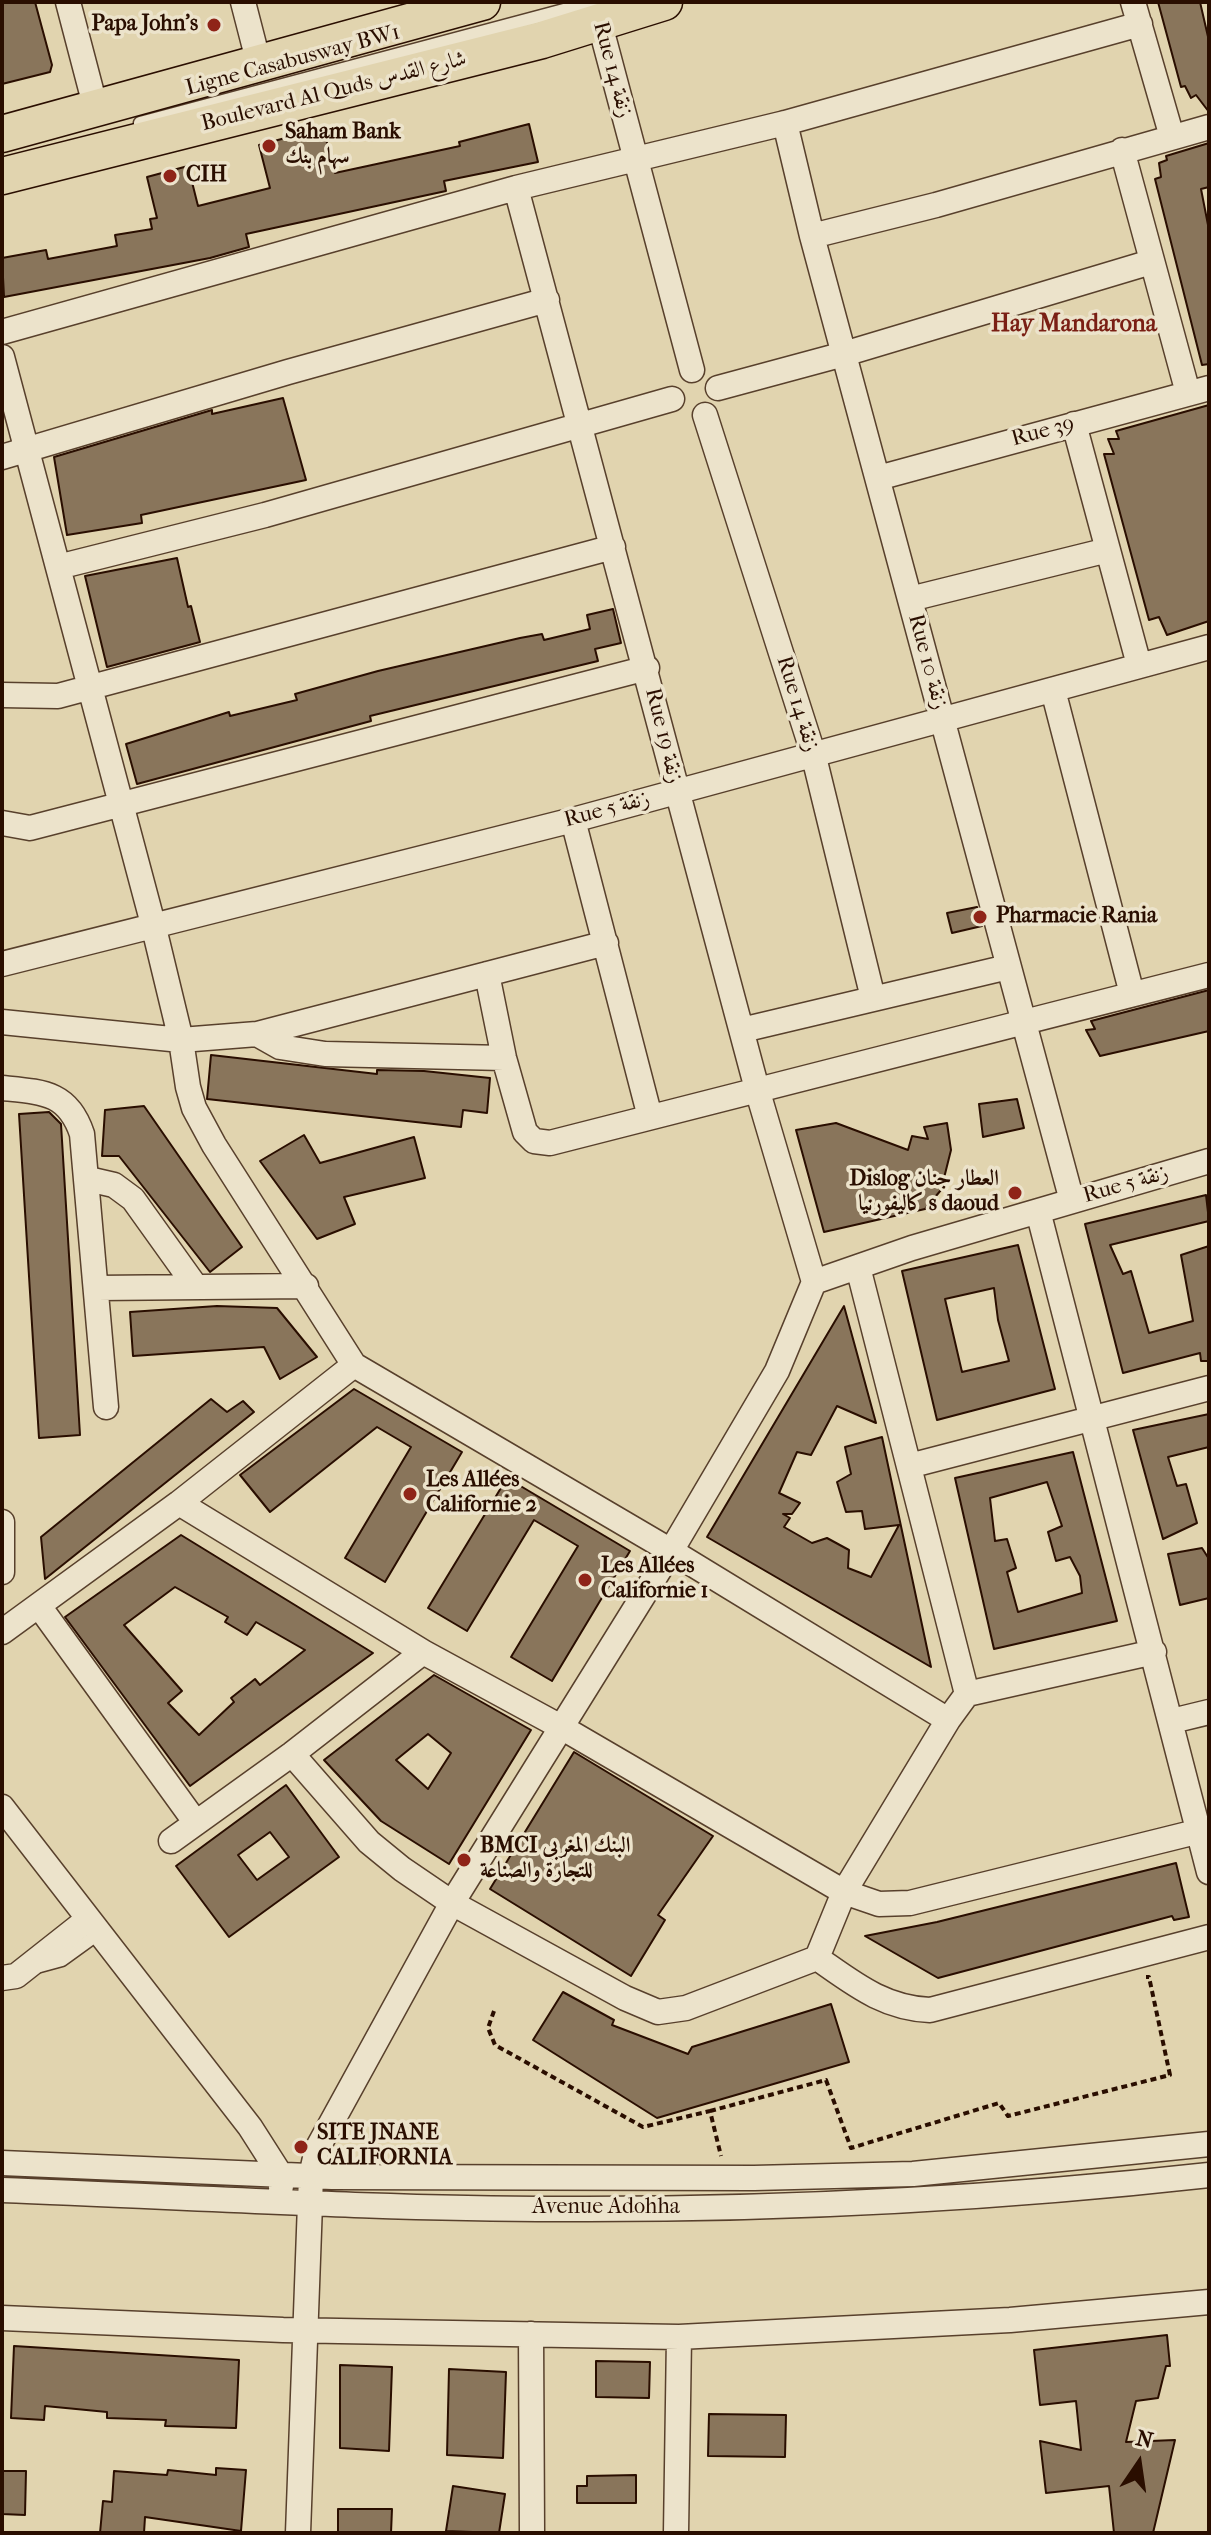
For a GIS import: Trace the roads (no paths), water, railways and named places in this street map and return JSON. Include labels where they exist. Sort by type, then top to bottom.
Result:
[{"type":"main road","name":"Boulevard Al Quds شارع القدس","points":[[2,134],[116,118],[416,10],[482,2]]},
{"type":"main road","name":"Boulevard Al Quds شارع القدس","points":[[2,176],[542,40],[596,8],[664,2]]},
{"type":"street","points":[[68,2],[116,118]]},
{"type":"street","points":[[243,2],[259,64]]},
{"type":"street","name":"Rue 14 زنقة","points":[[596,8],[692,370]]},
{"type":"street","points":[[2,332],[516,188],[785,123],[1136,13],[1172,137]]},
{"type":"street","name":"Rue 10 زنقة","points":[[785,123],[812,236],[1072,1201]]},
{"type":"street","points":[[812,236],[936,205],[1209,127]]},
{"type":"street","points":[[1122,150],[1151,262],[1199,390]]},
{"type":"street","name":"Rue 19 زنقة","points":[[516,188],[647,668],[757,1089],[814,1282]]},
{"type":"street","points":[[718,388],[844,354],[1151,262]]},
{"type":"street","points":[[2,457],[547,300]]},
{"type":"street","points":[[2,357],[153,924],[194,1108],[214,1145],[354,1365],[671,1551],[948,1720]]},
{"type":"street","points":[[692,370],[706,372],[718,388],[715,406],[705,415],[685,414],[672,399],[675,380],[692,370]]},
{"type":"street","name":"Rue 39","points":[[878,478],[1199,390]]},
{"type":"street","points":[[58,567],[265,515],[582,428],[672,399]]},
{"type":"street","name":"Rue 14 زنقة","points":[[705,415],[813,753],[873,998]]},
{"type":"street","points":[[1074,424],[1139,665]]},
{"type":"street","points":[[2,695],[58,696],[613,547]]},
{"type":"street","points":[[910,599],[1108,550]]},
{"type":"street","name":"Rue 5 زنقة","points":[[2,964],[573,820],[942,717],[1209,647]]},
{"type":"street","points":[[2,838],[30,828],[647,668]]},
{"type":"street","points":[[1053,690],[1132,994]]},
{"type":"street","points":[[573,820],[650,1117]]},
{"type":"street","points":[[2,823],[30,828]]},
{"type":"street","points":[[2,1022],[181,1040],[257,1034],[606,943]]},
{"type":"street","points":[[742,1030],[1008,967]]},
{"type":"street","points":[[487,974],[504,1058],[525,1132],[534,1141],[550,1143],[1209,975]]},
{"type":"street","points":[[257,1034],[280,1047],[325,1054],[504,1058]]},
{"type":"street","points":[[2,1088],[57,1097],[75,1112],[82,1134],[88,1179],[106,1407]]},
{"type":"street","name":"Rue 5 زنقة","points":[[814,1282],[1209,1161]]},
{"type":"street","points":[[88,1179],[114,1185],[133,1199],[196,1287]]},
{"type":"street","points":[[1038,1211],[1209,1872]]},
{"type":"street","points":[[858,1267],[967,1694]]},
{"type":"street","points":[[298,2533],[309,2202],[317,2149],[452,1903],[671,1551],[777,1371],[814,1282]]},
{"type":"street","points":[[97,1288],[306,1286]]},
{"type":"street","points":[[2,1632],[179,1503],[354,1365]]},
{"type":"street","points":[[909,1466],[1209,1388]]},
{"type":"street","points":[[179,1503],[423,1652],[561,1727],[844,1892],[879,1904],[910,1903],[1200,1831]]},
{"type":"street","points":[[2,1522],[2,1572]]},
{"type":"street","points":[[39,1606],[196,1823]]},
{"type":"street","points":[[171,1841],[292,1754],[423,1652]]},
{"type":"street","points":[[292,1754],[369,1842],[402,1869],[452,1903],[625,1998],[658,2012],[686,2008],[817,1958],[844,1892],[948,1720],[967,1694],[1154,1652]]},
{"type":"street","points":[[1172,1721],[1209,1712]]},
{"type":"street","points":[[2,1807],[250,2127],[280,2174],[282,2201]]},
{"type":"street","points":[[2,1978],[16,1976],[92,1927]]},
{"type":"street","points":[[817,1958],[872,1997],[906,2009],[930,2010],[1209,1937]]},
{"type":"street","points":[[2,2163],[311,2176],[726,2178],[913,2174],[1209,2144]]},
{"type":"street","name":"Avenue Adohha","points":[[2,2190],[558,2209],[770,2207],[916,2202],[1209,2175]]},
{"type":"street","points":[[2,2318],[307,2330],[679,2337],[1010,2320],[1209,2302]]},
{"type":"street","points":[[531,2334],[532,2533]]},
{"type":"street","points":[[676,2533],[679,2337]]},
{"type":"lane","name":"Ligne Casabusway BW1","points":[[116,118],[565,2]]},
{"type":"lane","name":"Ligne Casabusway BW1","points":[[116,118],[596,8]]},
{"type":"lane","points":[[40,1966],[62,1960],[92,1927]]},
{"type":"place","name":"Papa John's","points":[[214,25]]},
{"type":"place","name":"Saham Bank سهام بنك","points":[[269,146]]},
{"type":"place","name":"CIH","points":[[170,176]]},
{"type":"place","name":"Pharmacie Rania","points":[[980,917]]},
{"type":"place","name":"Dislog العطار جنان كاليفورنيا s daoud","points":[[1015,1193]]},
{"type":"place","name":"Les Allées Californie 2","points":[[410,1494]]},
{"type":"place","name":"Les Allées Californie 1","points":[[585,1580]]},
{"type":"place","name":"BMCI البنك المغربي للتجارة والصناعة","points":[[464,1860]]},
{"type":"place","name":"SITE JNANE CALIFORNIA","points":[[301,2147]]},
{"type":"district","name":"Hay Mandarona","points":[[1074,325]]}]
